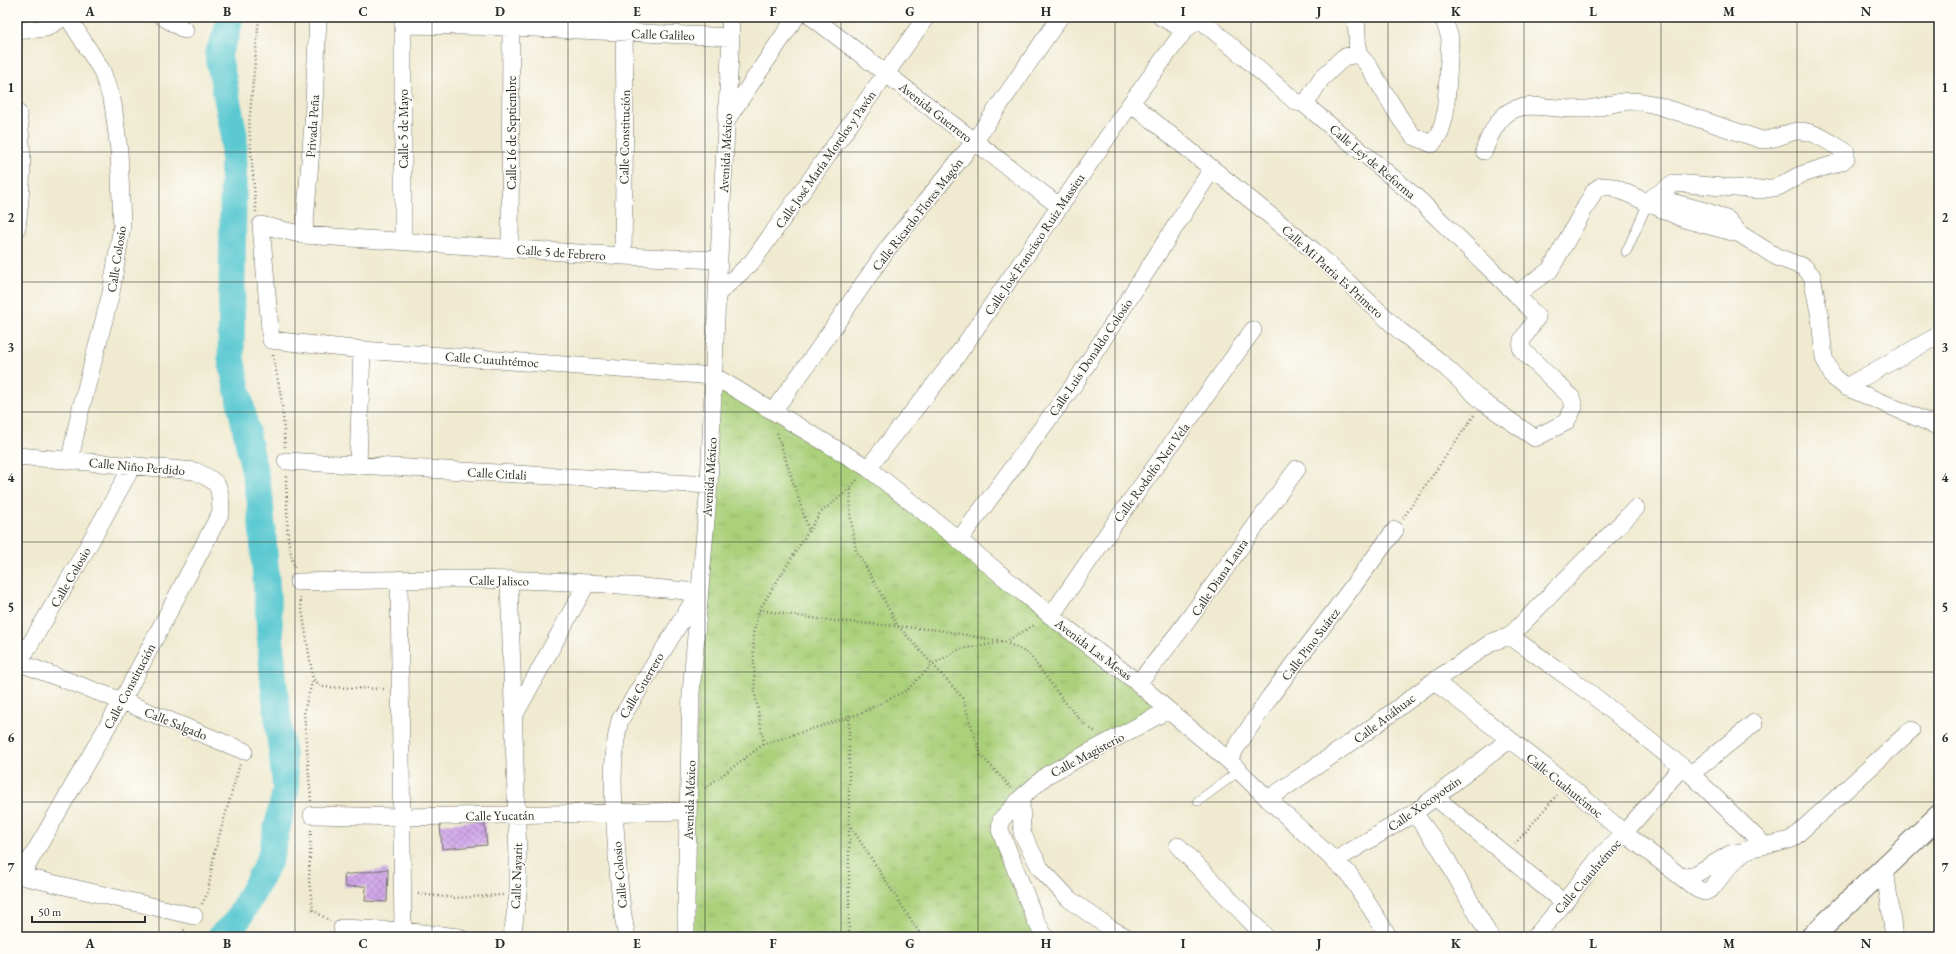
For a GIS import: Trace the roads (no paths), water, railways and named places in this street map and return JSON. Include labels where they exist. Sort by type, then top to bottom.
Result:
[{"type":"main road","points":[[1812,937],[1938,817]]},
{"type":"street","points":[[17,31],[46,28],[64,17]]},
{"type":"street","name":"Calle Colosio","points":[[68,17],[102,71],[112,104],[119,150],[122,226],[111,293],[78,416],[70,460]]},
{"type":"street","points":[[163,17],[185,30]]},
{"type":"street","name":"Privada Peña","points":[[304,235],[313,124],[318,17]]},
{"type":"street","name":"Avenida México","points":[[686,937],[691,693],[709,485],[717,294],[731,37],[730,17]]},
{"type":"street","points":[[726,119],[796,17]]},
{"type":"street","name":"Avenida Guerrero","points":[[812,17],[886,72],[974,142],[1059,206]]},
{"type":"street","name":"Calle José María Morelos y Pavón","points":[[717,294],[752,262],[926,17]]},
{"type":"street","name":"Calle Ricardo Flores Magón","points":[[774,411],[888,248],[974,142],[1060,17]]},
{"type":"street","points":[[1161,17],[1185,30]]},
{"type":"street","points":[[1356,17],[1358,54],[1368,65],[1400,118],[1413,136],[1432,144],[1440,133],[1445,115],[1450,38],[1443,17]]},
{"type":"street","name":"Calle José Francisco Ruiz Massieu","points":[[868,468],[954,360],[1131,103],[1185,30],[1199,18]]},
{"type":"street","name":"Calle Ley de Reforma","points":[[1199,18],[1296,102],[1303,103],[1416,197],[1516,294],[1537,317],[1522,340],[1522,349],[1571,397],[1574,407],[1566,422],[1535,438]]},
{"type":"street","name":"Calle Galileo","points":[[403,21],[622,25],[731,37]]},
{"type":"street","name":"Calle 5 de Mayo","points":[[403,21],[403,241]]},
{"type":"street","name":"Calle 16 de Septiembre","points":[[510,249],[511,22]]},
{"type":"street","name":"Calle Constitución","points":[[622,25],[625,104],[623,256]]},
{"type":"street","points":[[1303,103],[1308,100],[1321,79],[1344,57],[1358,54]]},
{"type":"street","points":[[1484,152],[1495,126],[1499,120],[1511,110],[1526,106],[1588,109],[1628,101],[1657,105],[1762,140],[1774,140],[1798,131],[1812,133],[1846,152],[1846,158],[1841,162],[1800,175],[1778,187],[1758,190],[1675,183],[1650,200]]},
{"type":"street","name":"Calle Mi Patria Es Primero","points":[[1131,103],[1314,251],[1400,330],[1439,362],[1483,402],[1535,438]]},
{"type":"street","points":[[17,228],[22,180],[22,144],[18,113]]},
{"type":"street","name":"Calle Luis Donaldo Colosio","points":[[959,540],[1073,386],[1212,169]]},
{"type":"street","points":[[1516,294],[1550,270],[1595,190],[1601,186],[1613,186],[1650,200],[1705,211],[1728,220],[1740,234],[1777,257],[1804,267],[1812,276],[1820,318],[1824,358],[1833,377],[1846,387],[1939,426]]},
{"type":"street","name":"Calle 5 de Febrero","points":[[271,340],[261,225],[304,235],[623,256],[719,260]]},
{"type":"street","name":"Calle Rodolfo Neri Vela","points":[[1051,616],[1121,514],[1253,330]]},
{"type":"street","points":[[1846,387],[1939,335]]},
{"type":"street","name":"Calle Cuauhtémoc","points":[[271,340],[362,350],[714,376]]},
{"type":"street","points":[[358,465],[362,350]]},
{"type":"street","points":[[714,376],[774,411]]},
{"type":"street","name":"Avenida Las Mesas","points":[[774,411],[868,468],[959,540],[1051,616],[1138,683],[1234,766],[1268,799],[1336,860],[1349,874],[1389,937]]},
{"type":"street","name":"Calle Niño Perdido","points":[[18,458],[70,460],[195,471],[213,480],[220,490]]},
{"type":"street","name":"Calle Citlali","points":[[286,461],[709,485]]},
{"type":"street","name":"Calle Colosio","points":[[18,664],[78,564],[133,465]]},
{"type":"street","name":"Calle Diana Laura","points":[[1138,683],[1172,644],[1248,534],[1296,469]]},
{"type":"street","name":"Calle Constitución","points":[[19,876],[122,701],[221,512],[220,490]]},
{"type":"street","name":"Calle Anáhuac","points":[[1268,799],[1362,736],[1434,681],[1492,642],[1506,638],[1636,508]]},
{"type":"street","name":"Calle Pino Suárez","points":[[1234,766],[1269,698],[1395,530]]},
{"type":"street","points":[[399,578],[403,817],[403,931]]},
{"type":"street","name":"Calle Jalisco","points":[[298,582],[399,578],[509,580],[587,583],[699,592]]},
{"type":"street","name":"Calle Nayarit","points":[[509,580],[517,815],[518,894],[512,937]]},
{"type":"street","points":[[513,717],[587,583]]},
{"type":"street","name":"Calle Guerrero","points":[[614,812],[614,743],[620,720],[699,592]]},
{"type":"street","points":[[1506,638],[1590,693],[1686,771],[1764,845]]},
{"type":"street","name":"Calle Salgado","points":[[18,664],[122,701],[244,751]]},
{"type":"street","name":"Calle Cuahutémoc","points":[[1434,681],[1566,783],[1624,833],[1697,890],[1705,892],[1711,889],[1746,851]]},
{"type":"street","name":"Calle Magisterio","points":[[1045,937],[1035,919],[1000,830],[1001,820],[1021,798],[1047,775],[1168,710]]},
{"type":"street","name":"Calle Cuauhtémoc","points":[[1535,937],[1598,859],[1686,771],[1754,723]]},
{"type":"street","points":[[1682,877],[1696,874],[1730,854],[1764,845],[1780,844],[1792,839],[1911,730]]},
{"type":"street","name":"Calle Xocoyotzin","points":[[1336,860],[1414,813],[1509,740]]},
{"type":"street","points":[[1435,797],[1564,903]]},
{"type":"street","points":[[1021,798],[1022,833],[1040,868],[1069,899],[1126,937]]},
{"type":"street","name":"Calle Yucatán","points":[[312,815],[403,817],[688,811]]},
{"type":"street","name":"Calle Colosio","points":[[614,812],[620,904],[627,937]]},
{"type":"street","points":[[1414,813],[1442,851],[1490,937]]},
{"type":"street","points":[[1178,846],[1205,872],[1266,937]]},
{"type":"street","points":[[1884,869],[1894,937]]},
{"type":"street","points":[[19,876],[194,916]]},
{"type":"street","points":[[342,928],[403,931],[459,937]]},
{"type":"lane","points":[[1626,252],[1650,200]]},
{"type":"lane","points":[[1198,801],[1234,766]]},
{"type":"waterway","points":[[220,937],[237,921],[270,859],[286,789],[274,686],[260,499],[231,358],[234,134],[218,54],[227,32],[230,17]]}]
